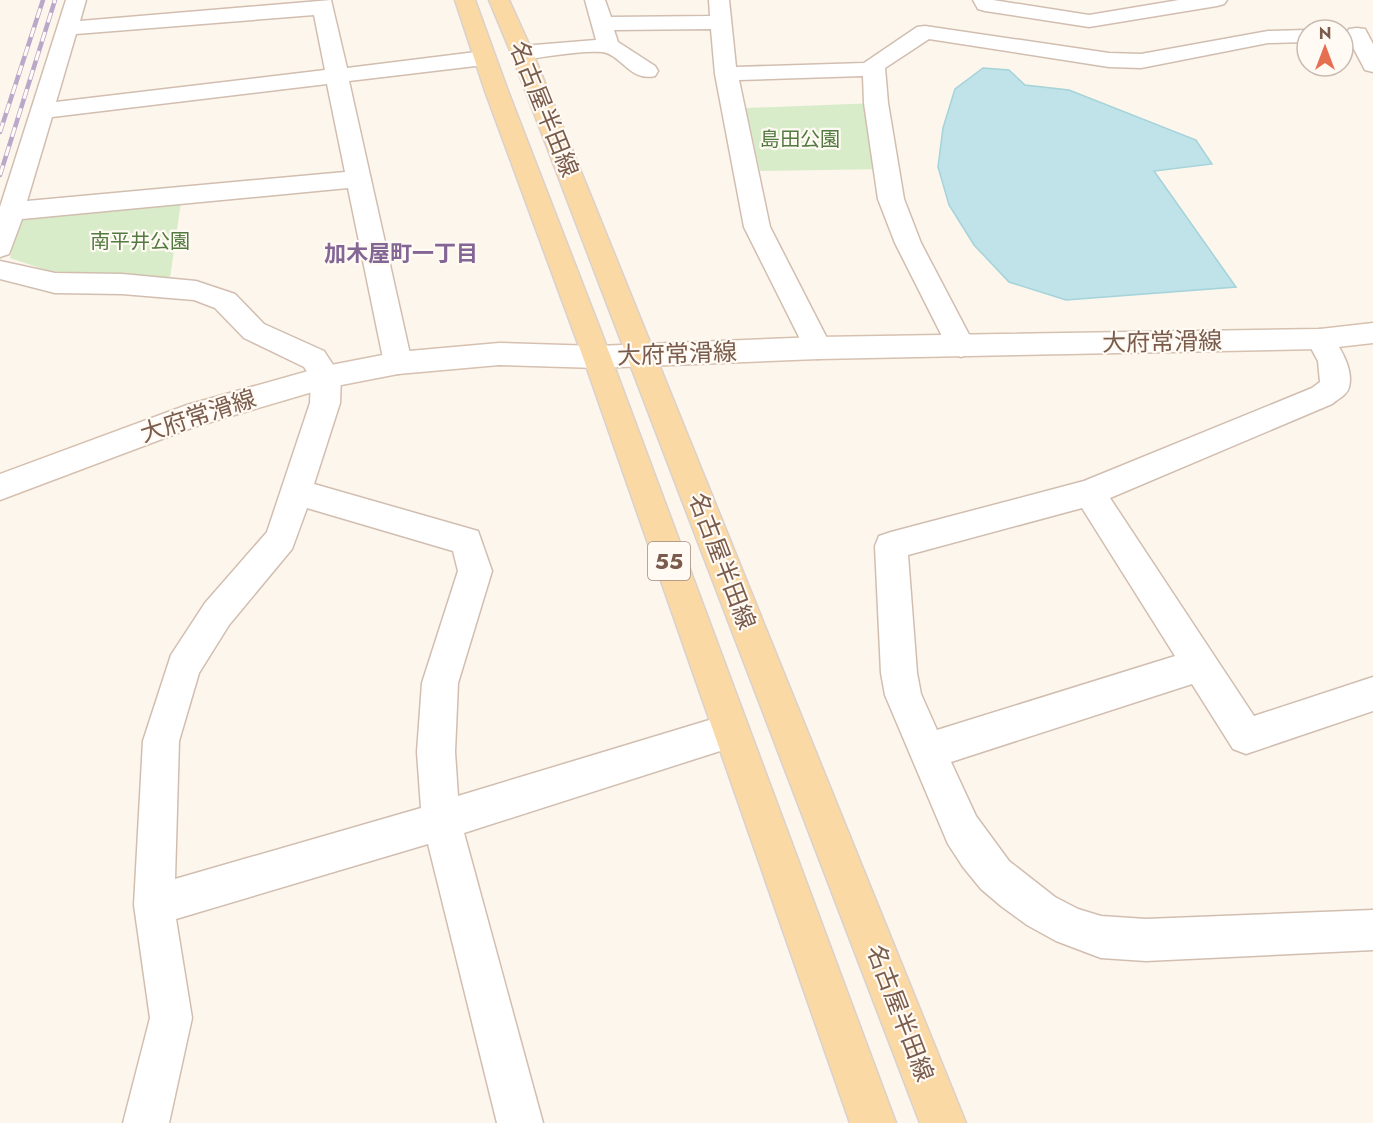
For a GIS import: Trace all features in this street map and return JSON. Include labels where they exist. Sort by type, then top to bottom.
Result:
[{"type":"main road","name":"名古屋半田線","points":[[465,0],[484,58],[597,357],[729,732],[873,1123]]},
{"type":"main road","name":"名古屋半田線","points":[[499,0],[522,53],[943,1123]]},
{"type":"street","points":[[0,248],[69,28],[75,0]]},
{"type":"street","points":[[595,0],[605,35],[647,70]]},
{"type":"street","points":[[983,0],[985,5],[1089,21],[1100,10],[1217,0]]},
{"type":"street","points":[[69,28],[322,4],[398,363]]},
{"type":"street","points":[[1100,10],[1125,61]]},
{"type":"street","points":[[522,53],[720,11],[726,74],[757,227],[818,348]]},
{"type":"street","points":[[868,69],[925,32],[1125,61],[1141,61],[1268,37],[1295,36]]},
{"type":"street","points":[[1358,34],[1373,65]]},
{"type":"street","points":[[43,111],[484,58]]},
{"type":"street","points":[[726,74],[874,69],[876,104],[891,200],[908,243],[961,346]]},
{"type":"street","points":[[12,211],[359,179]]},
{"type":"street","points":[[0,270],[55,283],[122,284],[196,291],[225,301],[254,331],[314,358],[327,376],[325,403],[281,539],[217,614],[183,667],[161,741],[154,905],[171,1018],[146,1123]]},
{"type":"street","name":"大府常滑線","points":[[0,487],[187,417],[327,376],[398,363],[499,354],[641,356],[818,348],[1320,339],[1373,333]]},
{"type":"street","points":[[1320,339],[1332,361],[1335,386],[1322,396],[1089,494],[891,546],[899,673],[903,695],[962,830],[977,853],[995,875],[1015,892],[1041,911],[1070,927],[1101,937],[1146,940],[1373,930]]},
{"type":"street","points":[[295,492],[466,542],[475,571],[440,682],[436,752],[441,821],[520,1123]]},
{"type":"street","points":[[1089,494],[1246,736],[1373,694]]},
{"type":"street","points":[[929,751],[1200,665]]},
{"type":"street","points":[[154,905],[441,821],[729,732]]},
{"type":"green space","name":"島田公園","points":[[876,103],[886,169],[760,171],[746,108]]},
{"type":"green space","name":"南平井公園","points":[[181,202],[170,278],[122,274],[58,274],[10,258],[19,220],[36,215]]},
{"type":"water","points":[[983,68],[1009,70],[1025,85],[1069,90],[1196,140],[1212,164],[1154,171],[1236,287],[1066,300],[1009,282],[974,245],[949,205],[938,167],[943,128],[955,89]]},
{"type":"railway","points":[[0,132],[43,0]]},
{"type":"railway","points":[[0,175],[55,0]]},
{"type":"district","name":"加木屋町一丁目","points":[[401,253]]}]
